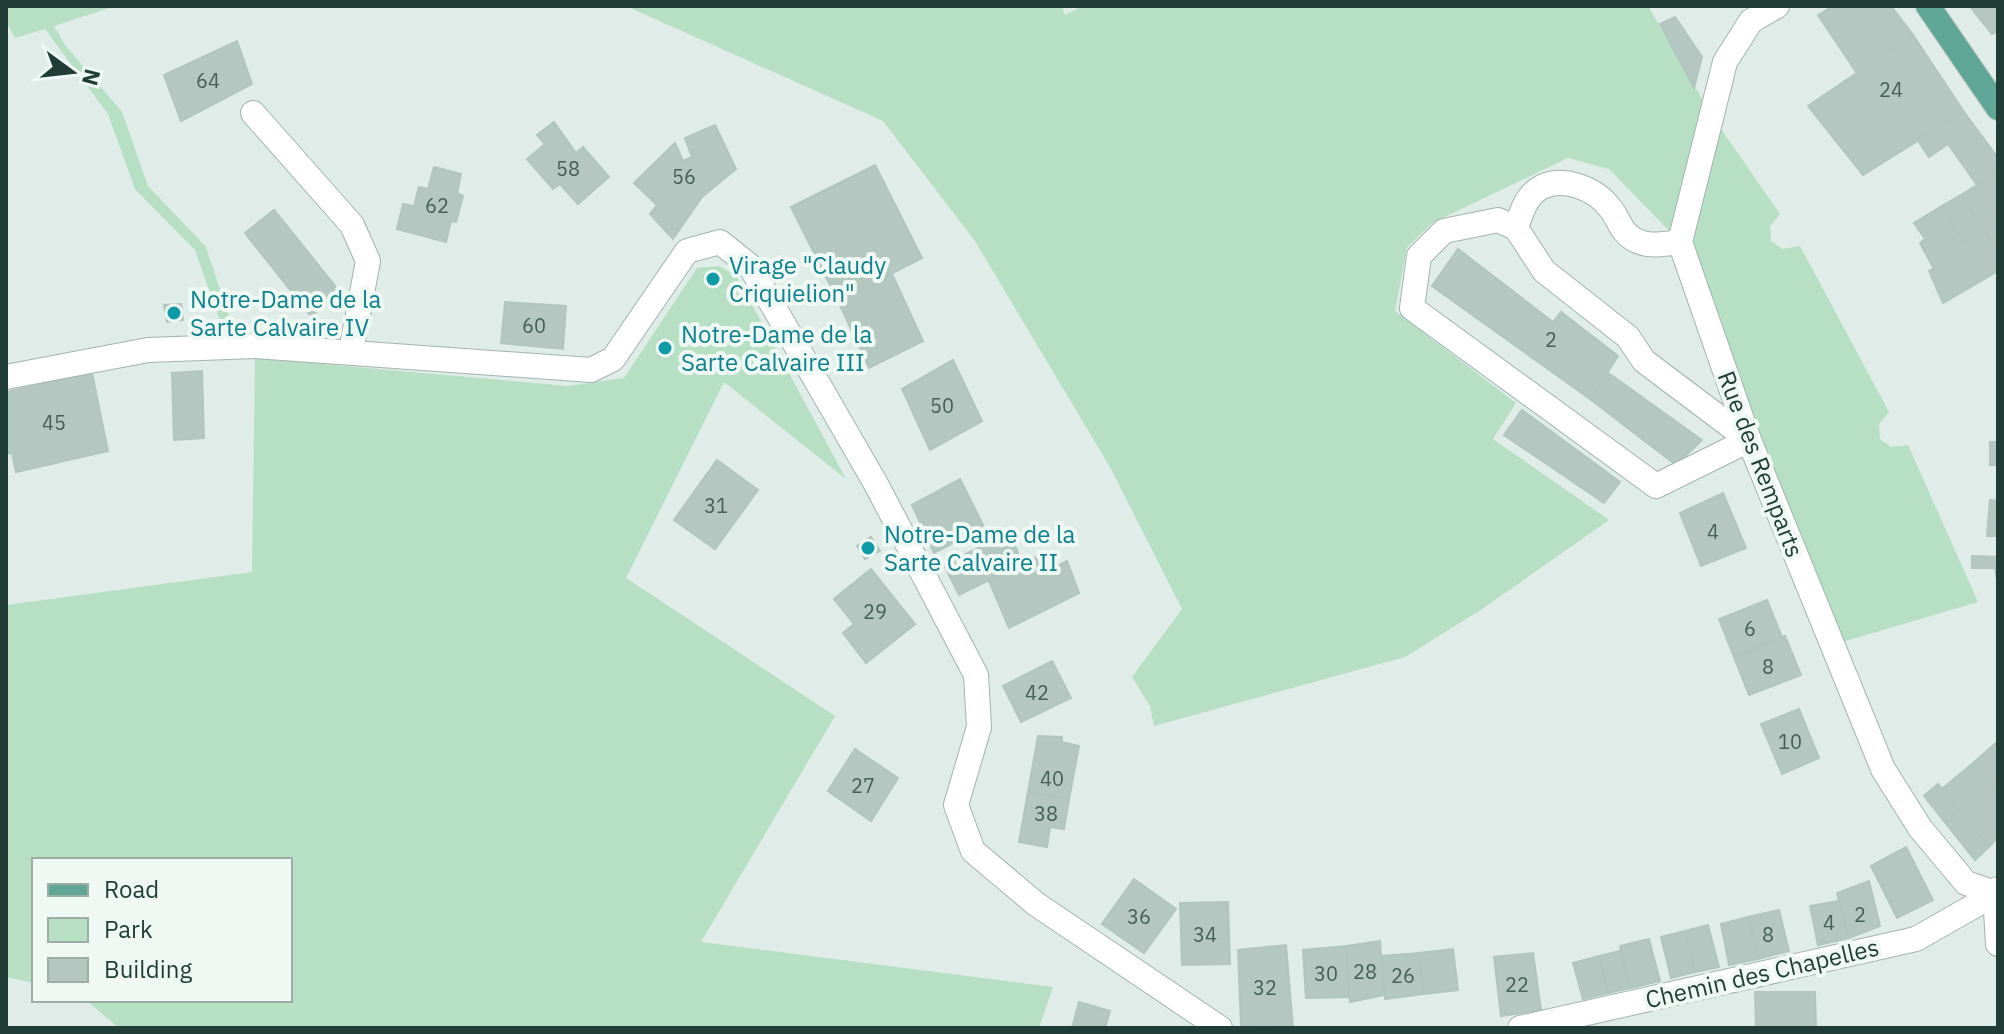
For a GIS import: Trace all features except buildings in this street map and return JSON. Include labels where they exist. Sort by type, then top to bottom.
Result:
[{"type":"main road","points":[[1928,6],[1998,108]]},
{"type":"street","points":[[1516,228],[1526,202],[1539,188],[1559,183],[1578,186],[1598,195],[1613,210],[1621,230],[1638,241],[1680,242],[1725,62],[1751,21],[1777,6]]},
{"type":"street","points":[[253,113],[352,225],[368,261],[351,351]]},
{"type":"street","points":[[1498,220],[1516,228],[1544,271],[1628,337],[1644,361],[1749,440],[1656,486],[1412,308],[1419,256],[1444,231],[1498,220]]},
{"type":"street","points":[[6,377],[148,350],[255,346],[591,370],[613,359],[687,251],[720,242],[750,266],[876,484],[976,675],[979,727],[956,805],[973,851],[1036,904],[1220,1028]]},
{"type":"street","name":"Rue des Remparts","points":[[1680,242],[1749,440],[1883,769],[1920,828],[1966,883],[1997,892]]},
{"type":"street","points":[[1997,892],[1998,944]]},
{"type":"street","name":"Chemin des Chapelles","points":[[1520,1028],[1916,939],[1997,892]]},
{"type":"green space","points":[[6,6],[115,6],[54,26],[65,45],[122,112],[148,186],[206,247],[234,331],[224,332],[195,250],[135,189],[108,114],[45,29],[15,38],[6,21]]},
{"type":"green space","points":[[626,6],[1062,6],[1065,15],[1083,6],[1648,6],[1712,116],[1780,214],[1770,226],[1771,241],[1782,249],[1800,246],[1889,412],[1879,424],[1880,439],[1891,447],[1908,445],[1978,602],[1832,645],[1680,242],[1609,169],[1568,158],[1432,223],[1407,247],[1395,311],[1516,403],[1493,439],[1609,520],[1482,609],[1405,657],[1154,726],[1150,706],[1132,677],[1182,609],[1110,467],[975,241],[883,121]]},
{"type":"green space","points":[[719,266],[736,275],[846,479],[724,382],[626,578],[835,716],[701,942],[1053,987],[1039,1028],[119,1028],[88,1002],[292,1002],[292,858],[32,858],[32,983],[6,977],[6,605],[252,572],[255,358],[568,386],[624,378],[697,268]]},
{"type":"place","name":"Virage \"Claudy Criquielion\"","points":[[713,279]]},
{"type":"place","name":"Notre-Dame de la Sarte Calvaire IV","points":[[174,313]]},
{"type":"place","name":"Notre-Dame de la Sarte Calvaire III","points":[[665,348]]},
{"type":"place","name":"Notre-Dame de la Sarte Calvaire II","points":[[868,548]]}]
